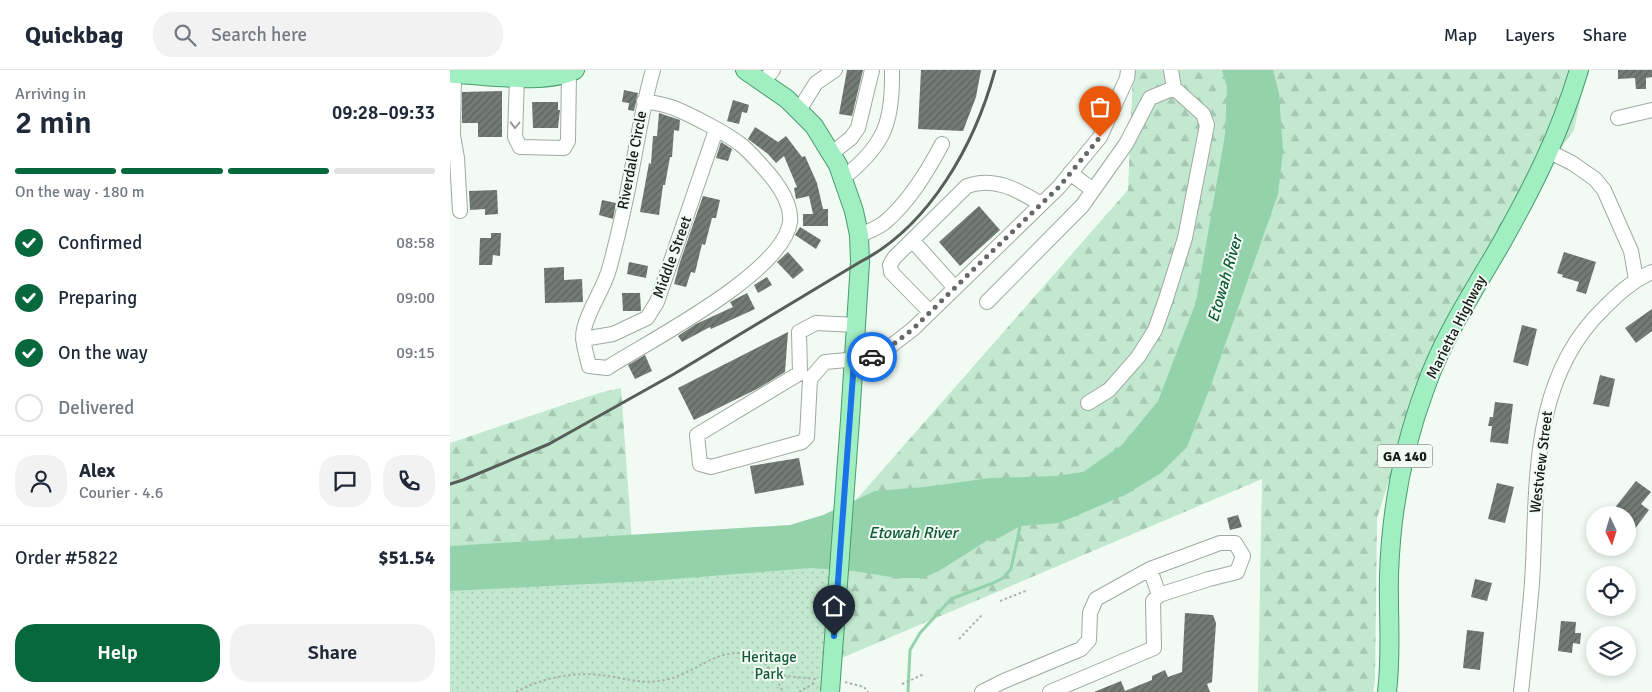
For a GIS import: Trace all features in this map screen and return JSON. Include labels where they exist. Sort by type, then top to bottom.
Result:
[{"type":"main road","points":[[745,70],[768,76],[787,99],[814,126],[832,153],[844,178],[859,235],[860,262],[854,361],[830,692]]},
{"type":"main road","name":"Marietta Highway","points":[[1387,692],[1391,544],[1396,494],[1409,436],[1426,385],[1446,340],[1550,152],[1565,116],[1580,70]]},
{"type":"main road","points":[[452,74],[541,77],[572,72]]},
{"type":"street","points":[[799,110],[816,83],[835,70]]},
{"type":"street","points":[[832,153],[851,138],[858,128],[872,70]]},
{"type":"street","points":[[844,178],[873,151],[884,132],[892,100],[892,70]]},
{"type":"street","points":[[856,324],[816,323],[799,332],[805,376],[807,438],[802,442],[711,467],[700,464],[696,435],[805,376],[825,362],[854,361],[869,358],[883,352],[913,329],[1041,204],[1100,137],[1127,78],[1128,70]]},
{"type":"street","points":[[1088,403],[1109,390],[1138,357],[1155,330],[1184,238],[1207,125],[1203,114],[1174,88],[1171,70]]},
{"type":"street","points":[[517,77],[515,138],[520,147],[564,148],[568,141],[572,72]]},
{"type":"street","points":[[644,101],[650,72]]},
{"type":"street","points":[[452,74],[453,159],[455,190],[460,211]]},
{"type":"street","points":[[987,302],[1082,206],[1126,144],[1150,98],[1174,88]]},
{"type":"street","name":"Riverdale Circle","points":[[644,101],[673,107],[716,130],[740,144],[779,187],[787,204],[790,221],[786,235],[772,257],[707,308],[606,368],[589,366],[583,339],[584,330],[592,304],[602,290],[610,267],[631,176],[644,101]]},
{"type":"street","points":[[1618,118],[1652,110]]},
{"type":"street","name":"Middle Street","points":[[583,339],[614,334],[647,318],[657,302],[716,130]]},
{"type":"street","points":[[859,235],[884,223],[908,197],[928,171],[942,144]]},
{"type":"street","points":[[1550,152],[1595,179],[1604,190],[1631,251],[1636,279]]},
{"type":"street","points":[[1070,173],[1093,190]]},
{"type":"street","points":[[930,312],[891,272],[890,265],[894,258],[967,186],[978,182],[993,182],[1020,190],[1041,204]]},
{"type":"street","points":[[912,240],[955,288]]},
{"type":"street","name":"Westview Street","points":[[1521,692],[1532,583],[1537,474],[1546,409],[1560,370],[1592,319],[1636,279],[1652,272]]},
{"type":"street","points":[[982,692],[1081,649],[1089,640],[1090,613],[1096,599],[1150,569],[1220,543],[1235,543],[1243,556],[1237,572],[1159,595],[1153,601],[1154,648],[1050,692]]},
{"type":"street","points":[[1150,569],[1159,595]]},
{"type":"path","points":[[1000,601],[1028,590]]},
{"type":"path","points":[[959,639],[982,615]]},
{"type":"path","points":[[516,692],[540,681],[561,675],[600,675],[656,682],[686,673],[712,658],[734,654],[746,654],[756,657],[764,663],[772,672],[783,692]]},
{"type":"path","points":[[772,672],[816,680]]},
{"type":"path","points":[[902,684],[924,674]]},
{"type":"green space","points":[[1133,70],[1586,70],[1574,130],[1503,227],[1412,410],[1377,518],[1375,681],[1373,692],[1258,692],[1262,479],[830,663],[842,516],[1128,190]]},
{"type":"green space","points":[[621,388],[633,556],[450,587],[450,443],[599,393]]},
{"type":"green space","name":"Heritage Park","points":[[842,516],[827,692],[450,692],[450,587]]},
{"type":"water","name":"Etowah River","points":[[1222,70],[1273,70],[1279,93],[1283,151],[1278,194],[1211,385],[1187,447],[1161,473],[1125,495],[1059,523],[1020,526],[999,538],[988,540],[939,571],[922,578],[897,578],[853,571],[810,568],[649,581],[450,591],[450,546],[790,525],[823,515],[875,491],[925,487],[990,478],[1056,476],[1083,472],[1122,445],[1158,401],[1196,302],[1225,135],[1227,87]]},
{"type":"building","points":[[847,70],[863,70],[852,116],[839,114]]},
{"type":"building","points":[[921,70],[981,70],[976,97],[963,131],[918,129]]},
{"type":"building","points":[[1618,70],[1652,70],[1652,77],[1646,78],[1646,89],[1636,89],[1635,78],[1618,79]]},
{"type":"building","points":[[624,90],[638,93],[634,111],[628,110],[629,103],[622,102]]},
{"type":"building","points":[[502,91],[502,137],[478,137],[478,123],[462,123],[462,92]]},
{"type":"building","points":[[733,100],[749,105],[747,113],[742,112],[739,124],[727,121]]},
{"type":"building","points":[[532,102],[558,102],[558,110],[560,110],[558,128],[533,128]]},
{"type":"building","points":[[659,113],[680,120],[679,131],[674,130],[672,157],[670,157],[665,185],[663,185],[659,215],[640,212],[649,163],[651,164],[653,136],[657,136]]},
{"type":"building","points":[[755,127],[778,142],[786,136],[802,157],[805,156],[817,183],[823,209],[828,209],[828,226],[803,226],[803,214],[813,214],[809,196],[796,199],[794,188],[797,187],[784,156],[776,163],[768,154],[748,139]]},
{"type":"building","points":[[721,142],[732,149],[728,161],[716,158]]},
{"type":"building","points":[[497,190],[498,214],[485,215],[485,209],[470,210],[469,191]]},
{"type":"building","points":[[703,196],[720,200],[716,218],[712,218],[705,245],[702,244],[695,273],[691,272],[686,287],[674,284],[680,262]]},
{"type":"building","points":[[602,200],[616,203],[613,219],[599,215]]},
{"type":"building","points":[[979,206],[1000,230],[960,266],[939,242]]},
{"type":"building","points":[[800,227],[821,240],[816,249],[795,235]]},
{"type":"building","points":[[491,233],[501,233],[500,256],[493,255],[492,265],[479,265],[480,238],[491,238]]},
{"type":"building","points":[[788,252],[804,270],[793,279],[777,262]]},
{"type":"building","points":[[1564,252],[1596,262],[1586,294],[1576,291],[1579,282],[1562,277],[1563,275],[1557,273]]},
{"type":"building","points":[[629,262],[648,266],[646,278],[627,274]]},
{"type":"building","points":[[564,267],[564,280],[582,279],[583,302],[545,303],[544,268]]},
{"type":"building","points":[[767,277],[772,285],[758,293],[754,285]]},
{"type":"building","points":[[622,293],[640,293],[641,311],[623,311]]},
{"type":"building","points":[[747,293],[755,309],[711,329],[710,327],[682,342],[678,336],[696,324],[733,307],[730,302]]},
{"type":"building","points":[[1652,309],[1652,331],[1636,343],[1625,328]]},
{"type":"building","points":[[1522,325],[1537,329],[1528,366],[1513,362]]},
{"type":"building","points":[[788,332],[785,372],[757,389],[694,420],[678,388]]},
{"type":"building","points":[[645,355],[652,371],[635,379],[628,365]]},
{"type":"building","points":[[1600,375],[1615,379],[1609,407],[1593,404]]},
{"type":"building","points":[[1495,402],[1513,404],[1508,444],[1490,442],[1492,426],[1488,426],[1490,417],[1493,417]]},
{"type":"building","points":[[799,458],[804,485],[755,494],[750,466]]},
{"type":"building","points":[[1636,481],[1651,492],[1641,504],[1649,510],[1636,527],[1636,506],[1616,506]]},
{"type":"building","points":[[1497,483],[1514,487],[1505,523],[1488,519]]},
{"type":"building","points":[[1238,515],[1242,527],[1230,530],[1227,518]]},
{"type":"building","points":[[1475,579],[1492,583],[1487,601],[1471,597]]},
{"type":"building","points":[[1185,613],[1213,615],[1216,623],[1212,682],[1207,684],[1210,692],[1094,692],[1121,681],[1125,691],[1152,680],[1152,676],[1165,670],[1168,677],[1182,672]]},
{"type":"building","points":[[1561,621],[1576,622],[1575,633],[1581,633],[1580,644],[1573,643],[1572,653],[1558,651]]},
{"type":"building","points":[[1467,630],[1484,632],[1480,670],[1463,668]]},
{"type":"waterway","points":[[908,692],[910,650],[920,633],[951,599],[1003,578],[1011,569],[1021,522]]},
{"type":"railway","points":[[450,484],[549,444],[674,374],[885,246],[908,227],[928,205],[946,180],[962,154],[975,126],[995,70]]},
{"type":"way so far","points":[[872,357],[883,352],[913,329],[1059,187],[1100,137]]},
{"type":"route","points":[[834,636],[854,361],[872,357]]}]
